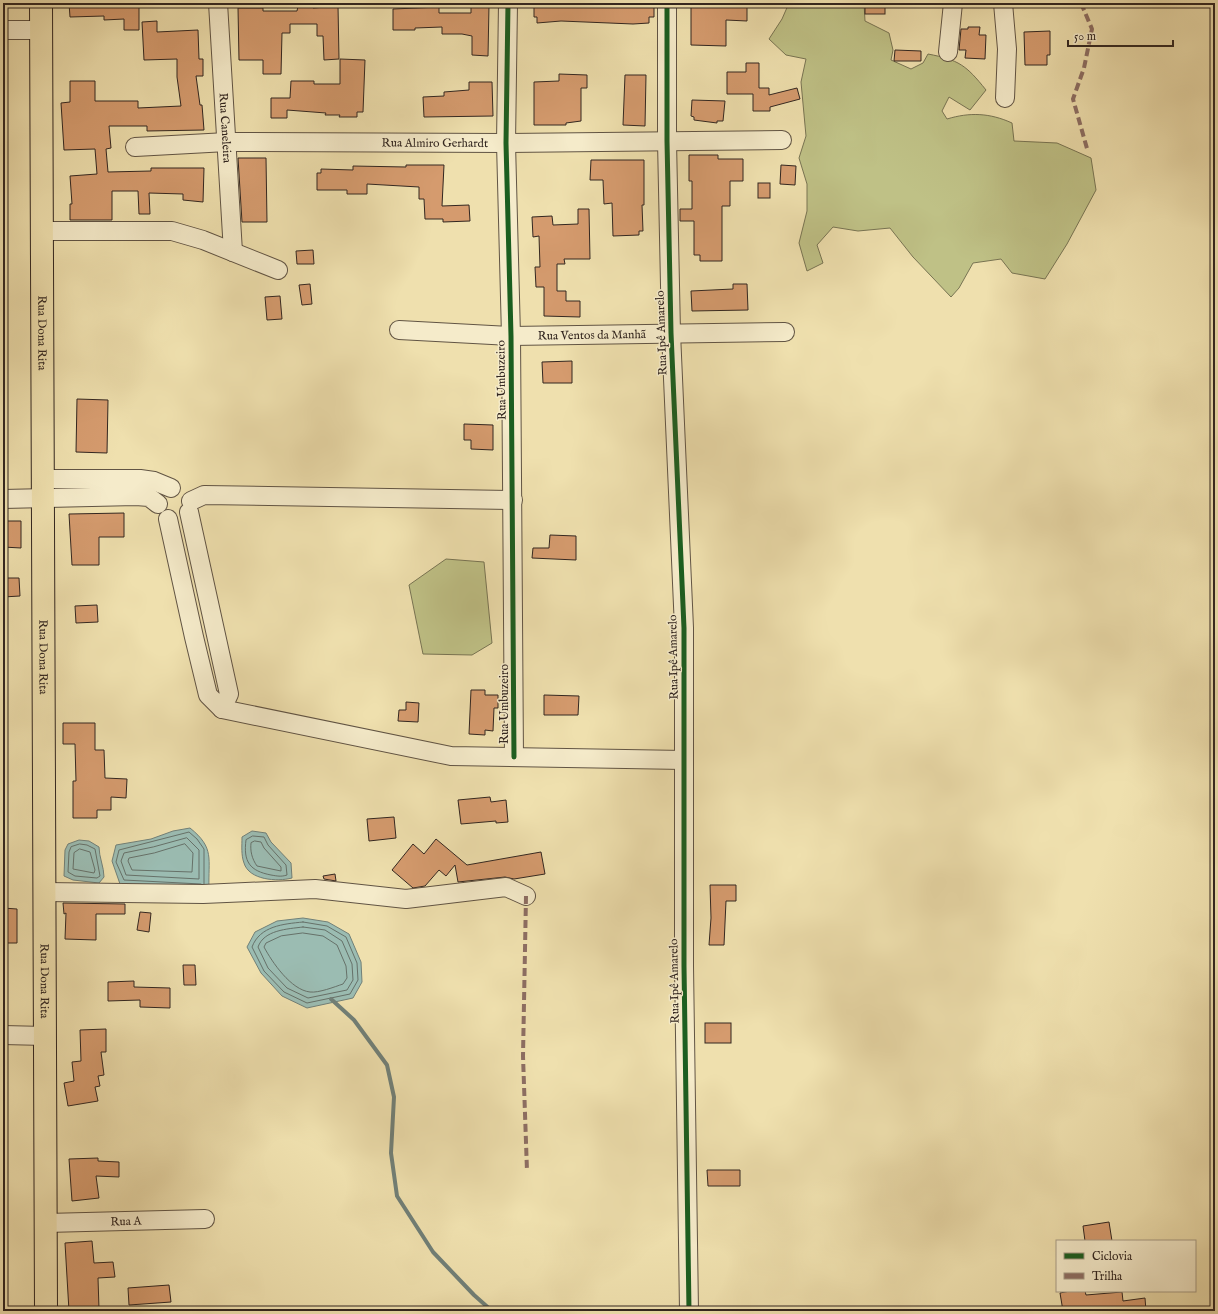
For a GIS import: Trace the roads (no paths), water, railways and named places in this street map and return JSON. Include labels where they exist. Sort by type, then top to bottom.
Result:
[{"type":"main road","name":"Rua Dona Rita","points":[[41,3],[46,1311]]},
{"type":"street","name":"Rua Caneleira","points":[[218,3],[233,252]]},
{"type":"street","name":"Rua Umbuzeiro","points":[[508,3],[506,143],[511,336],[514,756]]},
{"type":"street","name":"Rua Ipê Amarelo","points":[[667,3],[667,141],[671,333],[684,628],[684,966],[689,1311]]},
{"type":"street","points":[[948,52],[953,3]]},
{"type":"street","points":[[1003,3],[1007,49],[1005,98]]},
{"type":"street","points":[[3,30],[42,30]]},
{"type":"street","name":"Rua Almiro Gerhardt","points":[[135,147],[227,142],[506,143],[782,140]]},
{"type":"street","points":[[43,230],[172,231],[233,252],[278,270]]},
{"type":"street","name":"Rua Ventos da Manhã","points":[[399,330],[511,336],[785,332]]},
{"type":"street","points":[[3,499],[43,488],[140,478],[185,491],[190,506],[215,635],[230,694],[222,709]]},
{"type":"street","points":[[43,488],[149,497],[163,511],[180,519],[190,506],[204,495],[512,500]]},
{"type":"street","points":[[171,488],[163,493],[163,511],[208,695],[222,709],[451,756],[684,760]]},
{"type":"street","points":[[194,637],[215,635]]},
{"type":"street","points":[[45,892],[203,894],[315,889],[406,899],[506,888],[526,896]]},
{"type":"street","points":[[3,1035],[45,1036]]},
{"type":"street","name":"Rua A","points":[[46,1223],[205,1219]]},
{"type":"water","points":[[190,828],[198,835],[207,848],[209,862],[209,888],[120,884],[112,861],[116,845],[151,839],[173,831]]},
{"type":"water","points":[[252,831],[266,833],[271,842],[291,863],[292,878],[279,880],[264,878],[257,876],[247,869],[242,857],[242,837]]},
{"type":"water","points":[[79,840],[89,841],[99,847],[104,877],[99,883],[73,880],[64,876],[65,850],[68,844]]},
{"type":"water","points":[[303,918],[328,922],[349,934],[361,962],[362,982],[353,998],[307,1008],[282,996],[261,973],[247,947],[255,932],[277,921]]},
{"type":"waterway","points":[[331,999],[354,1020],[387,1065],[394,1097],[391,1153],[397,1196],[433,1252],[474,1295],[492,1311]]}]
